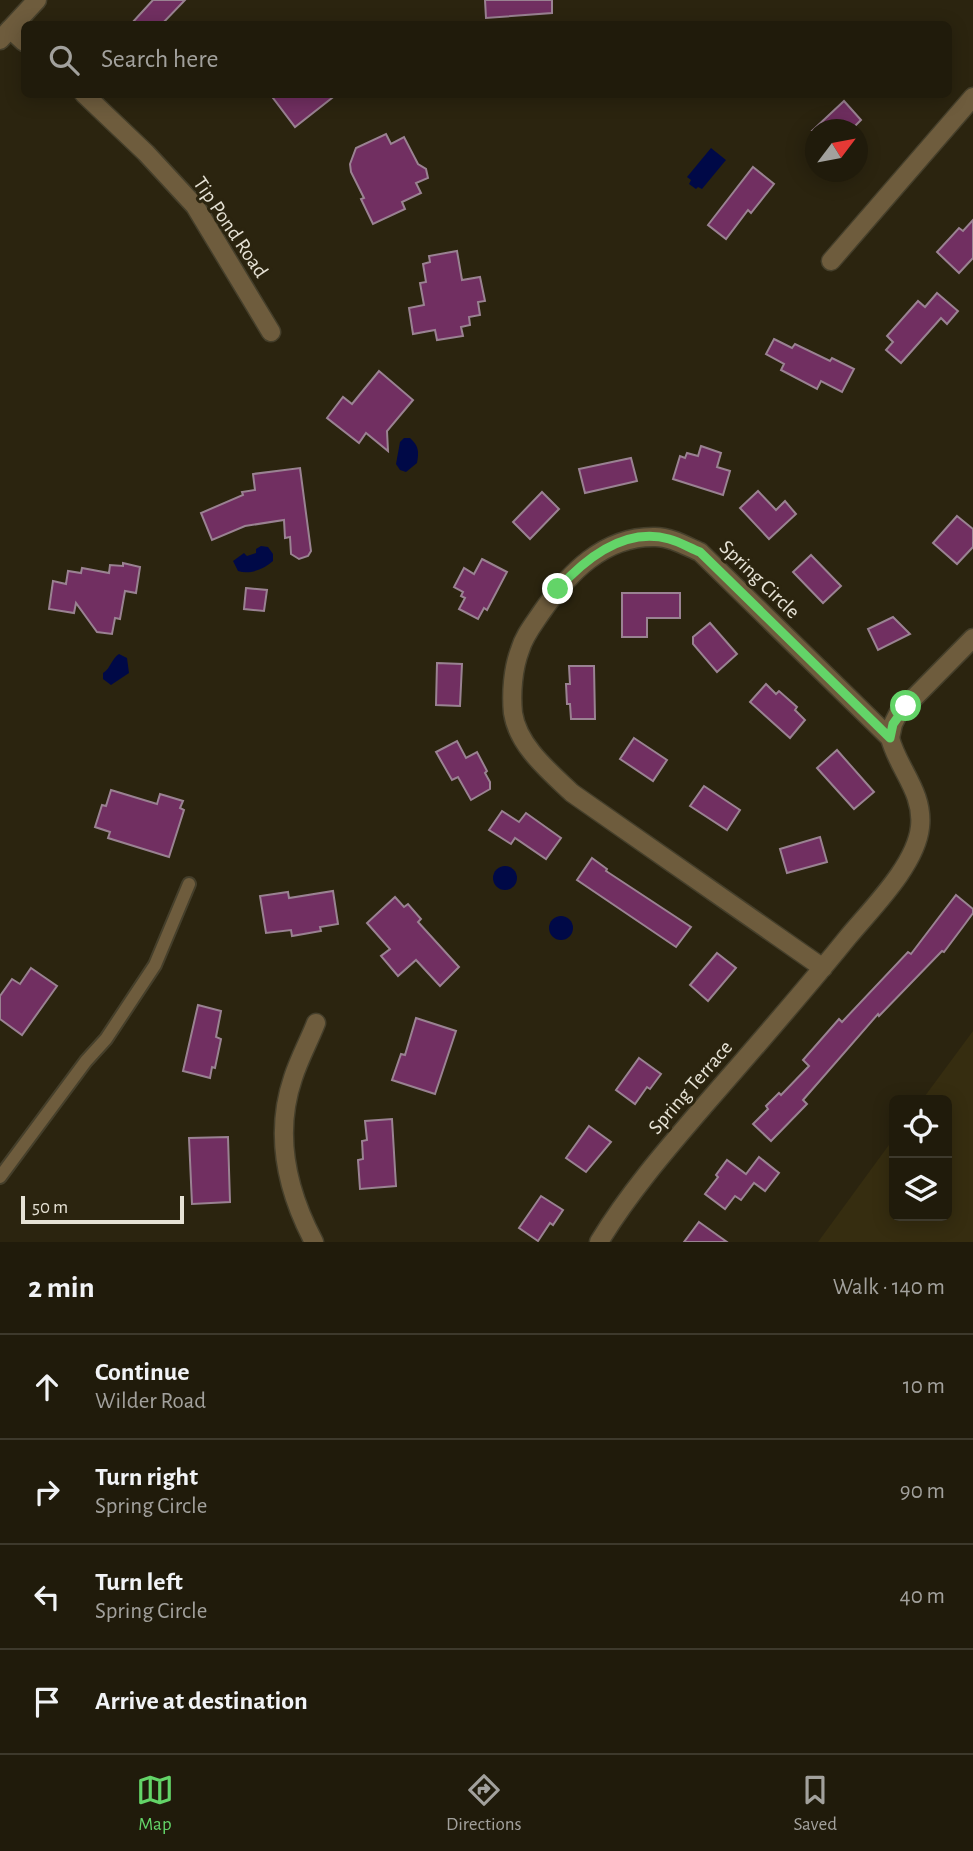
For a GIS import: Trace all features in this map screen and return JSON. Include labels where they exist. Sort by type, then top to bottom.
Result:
[{"type":"street","points":[[21,42],[5,34],[37,0]]},
{"type":"street","points":[[831,261],[973,97]]},
{"type":"street","name":"Tip Pond Road","points":[[89,98],[146,153],[195,206],[271,332]]},
{"type":"street","name":"Spring Circle","points":[[655,537],[670,539],[700,552],[890,738],[893,751],[915,789],[920,808],[920,828],[912,855],[823,968],[575,795],[544,767],[524,742],[513,714],[513,685],[518,653],[524,638],[558,589],[584,562],[604,549],[627,540],[655,537]]},
{"type":"street","points":[[890,738],[898,715],[973,638]]},
{"type":"street","name":"Spring Terrace","points":[[598,1242],[661,1156],[823,968]]},
{"type":"street","points":[[314,1242],[290,1188],[283,1146],[285,1113],[292,1079],[316,1023]]},
{"type":"lane","points":[[0,1177],[86,1061],[106,1039],[155,965],[189,884]]},
{"type":"shaded area","points":[[711,148],[726,160],[702,189],[696,189],[689,184],[691,180],[687,177]]},
{"type":"shaded area","points":[[404,438],[413,441],[418,452],[417,463],[406,472],[400,470],[396,464],[400,442]]},
{"type":"shaded area","points":[[261,546],[268,547],[273,554],[273,561],[257,570],[238,571],[233,561],[244,553],[247,556],[256,553],[256,549]]},
{"type":"shaded area","points":[[119,654],[127,658],[129,673],[111,685],[103,679],[103,673]]},
{"type":"shaded area","points":[[505,866],[514,869],[517,878],[514,887],[505,890],[496,887],[493,878],[496,869]]},
{"type":"shaded area","points":[[561,916],[569,920],[573,928],[569,936],[561,940],[553,936],[549,928],[553,920]]},
{"type":"shaded area","points":[[973,1031],[973,1242],[818,1242],[889,1145],[889,1221],[952,1221],[952,1095],[926,1095]]},
{"type":"building","points":[[153,0],[185,0],[165,21],[134,21]]},
{"type":"building","points":[[485,0],[552,0],[552,13],[486,18]]},
{"type":"building","points":[[273,98],[332,98],[295,127]]},
{"type":"building","points":[[844,101],[860,119],[825,119]]},
{"type":"building","points":[[386,134],[391,144],[404,137],[418,164],[426,169],[428,178],[416,183],[421,193],[402,202],[405,209],[373,224],[361,199],[364,198],[351,172],[350,164],[356,148]]},
{"type":"building","points":[[753,167],[774,184],[751,213],[748,210],[726,239],[708,225]]},
{"type":"building","points":[[973,220],[973,258],[959,273],[937,252],[959,228],[963,231]]},
{"type":"building","points":[[457,251],[462,280],[480,277],[485,301],[478,302],[480,315],[469,317],[470,325],[461,327],[463,336],[437,340],[435,330],[413,334],[409,308],[424,305],[420,283],[426,282],[423,264],[430,262],[429,256]]},
{"type":"building","points":[[937,293],[958,311],[947,324],[941,318],[901,363],[886,350],[893,342],[887,336],[918,301],[925,307]]},
{"type":"building","points":[[774,339],[792,348],[795,344],[854,369],[842,392],[821,381],[817,389],[781,370],[784,364],[766,354]]},
{"type":"building","points":[[379,371],[413,400],[387,431],[388,451],[366,433],[359,443],[327,418],[343,397],[352,404]]},
{"type":"building","points":[[701,446],[721,453],[717,467],[730,471],[723,495],[673,479],[680,456],[685,458],[687,453],[698,456]]},
{"type":"building","points":[[631,458],[637,481],[585,493],[579,469]]},
{"type":"building","points":[[300,468],[311,551],[308,556],[299,559],[291,554],[290,537],[285,538],[284,520],[245,526],[212,540],[201,513],[243,495],[242,492],[255,490],[253,474]]},
{"type":"building","points":[[758,491],[776,510],[785,501],[796,514],[769,539],[740,508]]},
{"type":"building","points":[[542,492],[559,509],[530,539],[513,522]]},
{"type":"building","points":[[957,516],[973,529],[973,547],[957,564],[933,543]]},
{"type":"building","points":[[811,555],[841,586],[823,603],[793,572]]},
{"type":"building","points":[[482,559],[507,572],[487,610],[484,608],[478,619],[459,609],[465,598],[461,596],[463,592],[454,587],[464,568],[474,574]]},
{"type":"building","points":[[123,563],[140,567],[136,593],[125,591],[120,619],[115,618],[112,634],[97,632],[76,603],[74,613],[49,609],[53,581],[66,584],[68,571],[81,573],[82,568],[109,573],[110,565],[123,566]]},
{"type":"building","points":[[246,588],[267,590],[264,611],[244,609]]},
{"type":"building","points":[[622,593],[680,593],[680,618],[647,618],[647,637],[622,637]]},
{"type":"building","points":[[893,617],[910,634],[878,650],[868,629]]},
{"type":"building","points":[[710,623],[737,654],[717,672],[693,644],[693,637]]},
{"type":"building","points":[[437,663],[462,664],[460,706],[436,705]]},
{"type":"building","points":[[569,666],[594,666],[595,719],[571,719],[566,684],[570,684]]},
{"type":"building","points":[[766,684],[776,694],[779,691],[797,707],[795,710],[805,720],[790,738],[750,702]]},
{"type":"building","points":[[634,738],[667,760],[653,781],[620,759]]},
{"type":"building","points":[[457,741],[466,758],[477,752],[490,782],[490,789],[471,800],[458,777],[452,780],[436,752]]},
{"type":"building","points":[[837,750],[874,792],[854,809],[817,768]]},
{"type":"building","points":[[704,786],[740,810],[727,830],[690,806]]},
{"type":"building","points":[[111,790],[157,804],[160,794],[183,801],[180,808],[184,810],[169,857],[108,838],[110,832],[95,827],[102,805],[106,806]]},
{"type":"building","points":[[502,811],[519,822],[526,813],[561,838],[546,859],[515,838],[511,844],[489,830]]},
{"type":"building","points":[[820,837],[827,862],[787,873],[780,849]]},
{"type":"building","points":[[592,858],[607,869],[606,871],[691,927],[676,947],[577,880]]},
{"type":"building","points":[[333,891],[338,924],[320,927],[321,931],[292,936],[291,930],[266,933],[260,896],[288,892],[289,898]]},
{"type":"building","points":[[956,895],[973,909],[973,913],[944,952],[942,951],[879,1016],[878,1014],[803,1100],[807,1104],[771,1141],[753,1124],[768,1109],[766,1106],[779,1093],[781,1095],[809,1066],[803,1060],[839,1019],[842,1022],[908,952],[911,954]]},
{"type":"building","points":[[395,897],[404,907],[408,904],[421,919],[418,922],[459,967],[440,986],[416,960],[398,976],[381,956],[390,949],[367,923]]},
{"type":"building","points":[[717,953],[736,968],[708,1001],[690,985]]},
{"type":"building","points":[[31,968],[57,986],[22,1035],[0,1019],[0,996],[12,979],[20,984]]},
{"type":"building","points":[[198,1005],[221,1011],[216,1037],[221,1039],[210,1078],[183,1071]]},
{"type":"building","points":[[416,1018],[456,1031],[435,1094],[392,1080],[401,1054],[405,1055]]},
{"type":"building","points":[[639,1058],[661,1074],[635,1104],[616,1090]]},
{"type":"building","points":[[392,1119],[396,1186],[360,1189],[358,1160],[363,1159],[362,1141],[367,1140],[365,1121]]},
{"type":"building","points":[[589,1126],[611,1142],[586,1172],[566,1158]]},
{"type":"building","points":[[228,1137],[230,1202],[192,1204],[189,1138]]},
{"type":"building","points":[[759,1157],[779,1173],[765,1191],[754,1183],[741,1200],[735,1196],[725,1209],[705,1194],[727,1160],[746,1174]]},
{"type":"building","points":[[541,1196],[563,1210],[538,1241],[519,1228]]},
{"type":"building","points":[[699,1222],[727,1242],[684,1242]]},
{"type":"route","points":[[558,589],[584,562],[604,549],[627,540],[655,537],[670,539],[700,552],[890,738],[893,724],[906,706]]}]
